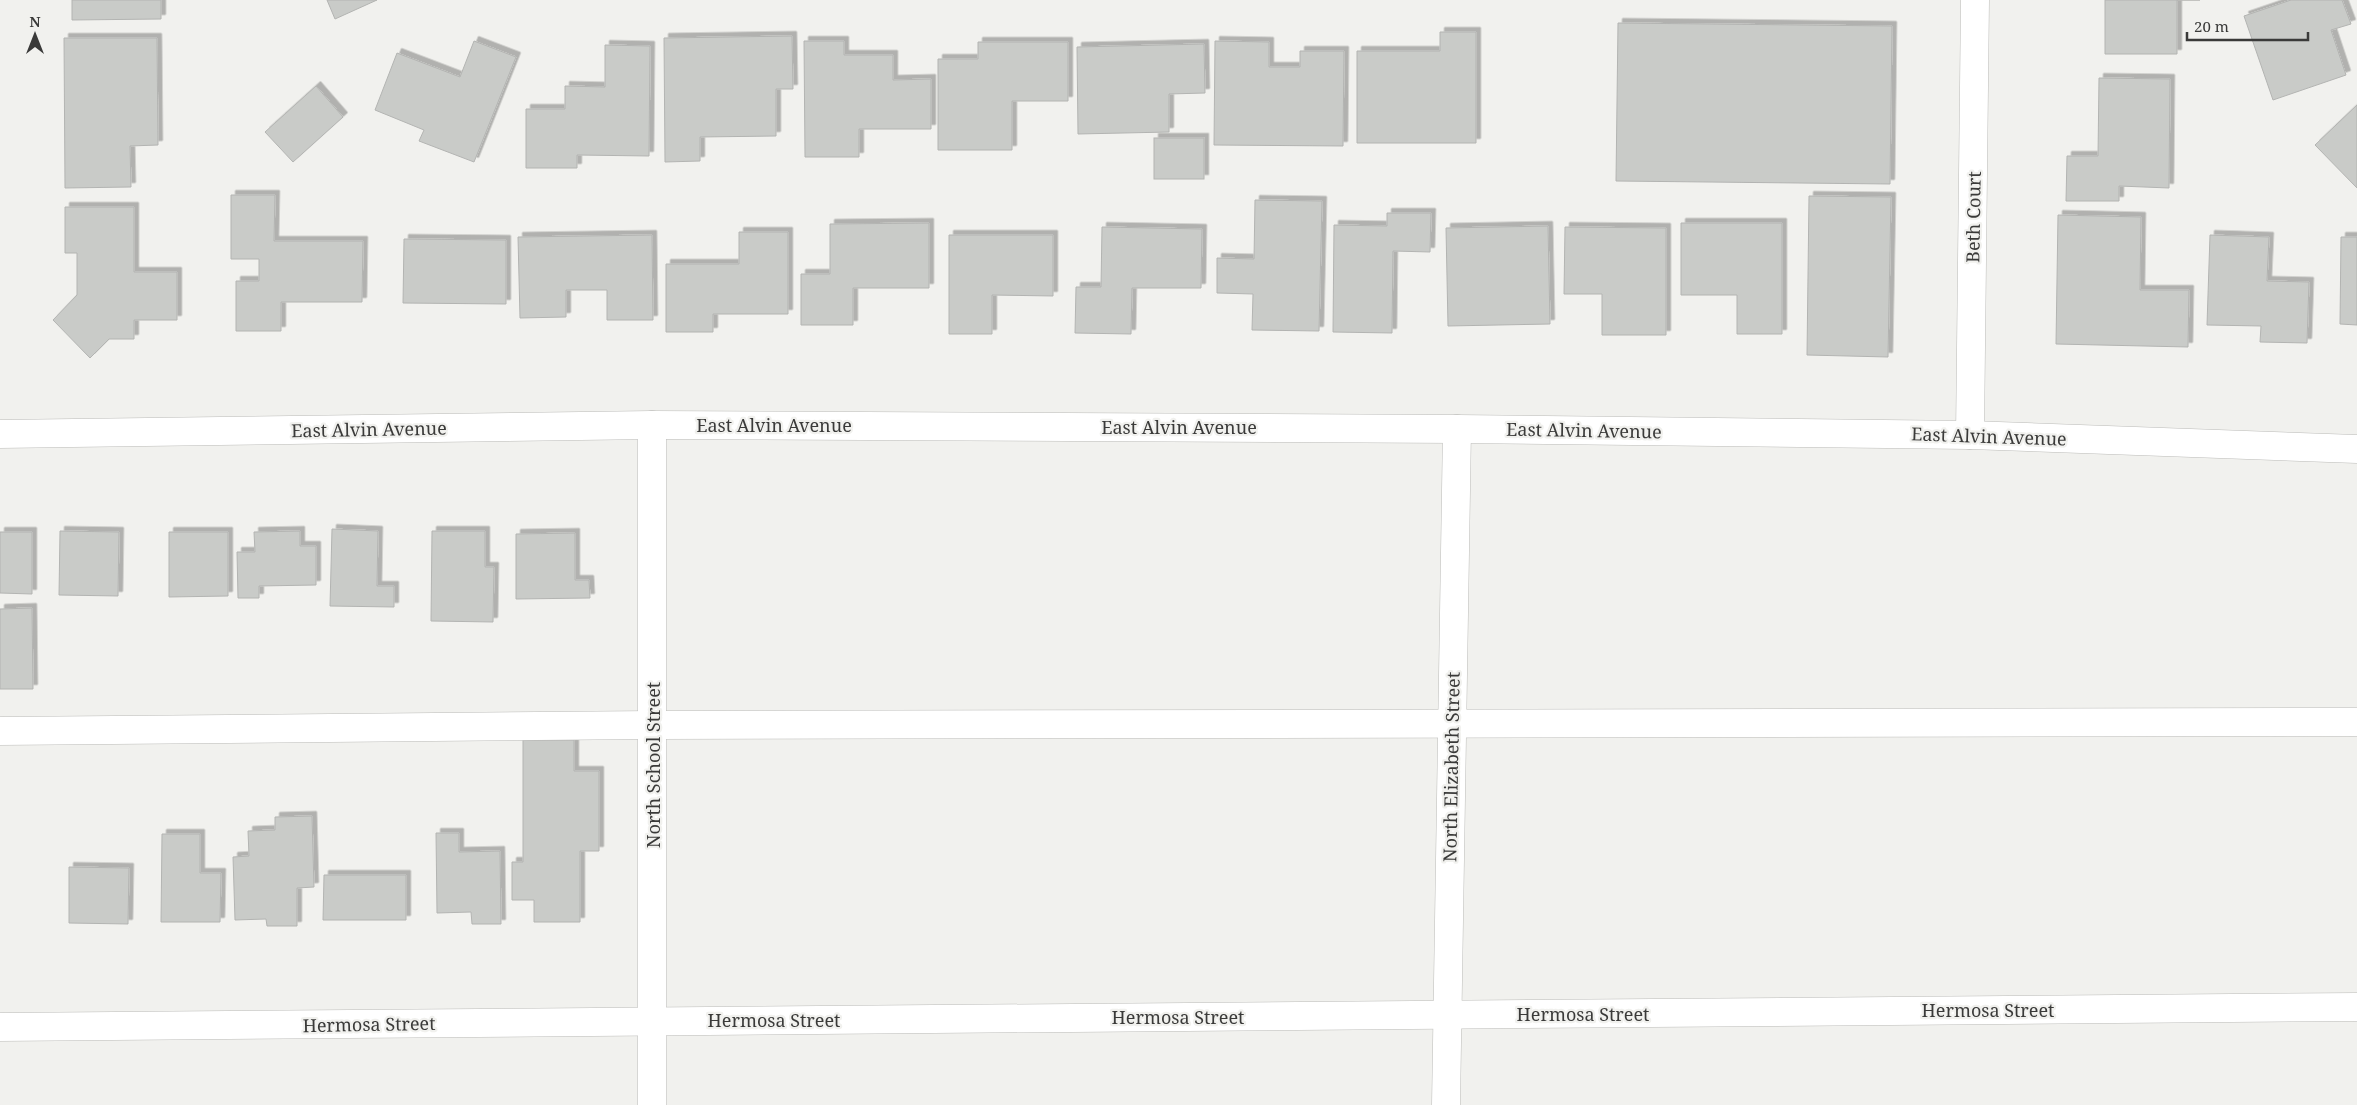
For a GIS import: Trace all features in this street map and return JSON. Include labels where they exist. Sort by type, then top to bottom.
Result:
[{"type":"street","name":"Beth Court","points":[[1970,435],[1975,0]]},
{"type":"street","name":"East Alvin Avenue","points":[[0,434],[652,425],[1457,429],[1970,435],[2357,449]]},
{"type":"street","name":"North School Street","points":[[652,425],[654,1021],[652,1105]]},
{"type":"street","name":"North Elizabeth Street","points":[[1446,1105],[1457,429]]},
{"type":"street","points":[[0,731],[653,726],[2357,722]]},
{"type":"street","name":"Hermosa Street","points":[[0,1027],[2357,1007]]},
{"type":"building","points":[[72,0],[161,0],[161,19],[72,20]]},
{"type":"building","points":[[327,0],[377,0],[335,19]]},
{"type":"building","points":[[2105,0],[2177,0],[2177,54],[2105,54]]},
{"type":"building","points":[[2291,0],[2342,0],[2351,24],[2331,30],[2346,75],[2273,100],[2244,16]]},
{"type":"building","points":[[1618,23],[1892,26],[1890,184],[1616,181]]},
{"type":"building","points":[[1440,32],[1476,32],[1476,143],[1357,143],[1357,51],[1440,51]]},
{"type":"building","points":[[792,36],[793,89],[776,89],[776,136],[700,137],[700,161],[665,162],[664,38]]},
{"type":"building","points":[[64,38],[157,38],[158,145],[130,146],[131,187],[65,188]]},
{"type":"building","points":[[474,41],[516,57],[474,162],[419,141],[424,130],[375,110],[397,53],[460,77]]},
{"type":"building","points":[[804,41],[844,41],[844,55],[893,55],[893,80],[931,79],[931,129],[859,129],[859,157],[805,157]]},
{"type":"building","points":[[1215,41],[1269,42],[1269,67],[1300,67],[1300,51],[1344,51],[1343,146],[1214,145]]},
{"type":"building","points":[[978,42],[1068,42],[1068,101],[1012,101],[1012,150],[938,150],[938,59],[978,59]]},
{"type":"building","points":[[1204,44],[1205,93],[1169,94],[1169,132],[1078,134],[1077,47]]},
{"type":"building","points":[[605,45],[650,46],[649,156],[577,155],[577,168],[526,168],[526,109],[565,109],[565,86],[605,87]]},
{"type":"building","points":[[2099,78],[2170,79],[2169,188],[2119,186],[2119,201],[2066,201],[2067,156],[2098,156]]},
{"type":"building","points":[[316,86],[343,117],[293,162],[265,132]]},
{"type":"building","points":[[2357,105],[2357,188],[2315,145]]},
{"type":"building","points":[[1154,138],[1204,138],[1204,179],[1154,179]]},
{"type":"building","points":[[231,195],[275,195],[274,241],[363,241],[362,302],[281,302],[281,331],[236,331],[236,281],[259,281],[259,259],[231,259]]},
{"type":"building","points":[[1809,196],[1891,197],[1888,357],[1807,355]]},
{"type":"building","points":[[1255,200],[1322,201],[1319,331],[1252,330],[1253,294],[1217,293],[1217,258],[1254,259]]},
{"type":"building","points":[[65,207],[134,207],[134,272],[177,272],[177,320],[134,320],[134,339],[109,339],[90,358],[53,320],[77,295],[77,253],[65,253]]},
{"type":"building","points":[[1387,213],[1431,213],[1430,252],[1393,251],[1392,333],[1333,332],[1334,225],[1387,226]]},
{"type":"building","points":[[2058,215],[2141,217],[2140,290],[2189,290],[2188,347],[2056,344]]},
{"type":"building","points":[[929,223],[929,288],[853,288],[853,325],[801,325],[801,274],[830,274],[830,224]]},
{"type":"building","points":[[1681,223],[1782,223],[1782,334],[1737,334],[1737,295],[1681,295]]},
{"type":"building","points":[[1548,226],[1550,324],[1448,326],[1446,228]]},
{"type":"building","points":[[1102,227],[1202,229],[1201,288],[1132,288],[1131,334],[1075,333],[1076,287],[1101,287]]},
{"type":"building","points":[[1565,227],[1666,228],[1666,335],[1602,335],[1602,294],[1564,294]]},
{"type":"building","points":[[739,232],[788,232],[788,314],[713,314],[713,332],[666,332],[666,264],[739,264]]},
{"type":"building","points":[[652,235],[653,320],[607,320],[607,290],[566,290],[566,317],[520,318],[518,237]]},
{"type":"building","points":[[949,235],[1053,235],[1053,296],[992,295],[992,334],[949,334]]},
{"type":"building","points":[[2210,235],[2269,237],[2267,281],[2309,282],[2307,343],[2260,342],[2261,326],[2207,325]]},
{"type":"building","points":[[2341,237],[2357,237],[2357,325],[2340,324]]},
{"type":"building","points":[[404,239],[506,240],[506,304],[403,303]]},
{"type":"building","points":[[332,529],[378,531],[377,586],[394,586],[394,607],[330,606]]},
{"type":"building","points":[[60,531],[119,532],[118,596],[59,595]]},
{"type":"building","points":[[300,531],[300,546],[316,546],[316,585],[259,586],[259,598],[238,598],[237,552],[255,552],[254,532]]},
{"type":"building","points":[[432,531],[485,531],[485,567],[494,567],[493,622],[431,621]]},
{"type":"building","points":[[0,532],[32,532],[32,594],[0,593]]},
{"type":"building","points":[[169,532],[228,532],[228,596],[169,597]]},
{"type":"building","points":[[575,533],[575,580],[589,580],[590,598],[516,599],[516,534]]},
{"type":"building","points":[[32,608],[33,689],[0,689],[0,609]]},
{"type":"building","points":[[523,740],[574,740],[574,771],[599,771],[599,851],[580,851],[580,922],[534,922],[534,900],[512,900],[512,862],[523,862]]},
{"type":"building","points":[[312,816],[314,887],[297,888],[297,926],[267,926],[266,919],[235,920],[233,857],[249,856],[248,831],[275,830],[275,817]]},
{"type":"building","points":[[436,833],[459,833],[459,852],[500,851],[501,924],[472,924],[471,912],[437,913]]},
{"type":"building","points":[[162,834],[200,834],[200,873],[221,873],[220,922],[161,922]]},
{"type":"building","points":[[69,867],[129,868],[128,924],[69,923]]},
{"type":"building","points":[[324,875],[406,875],[406,920],[323,920]]}]
